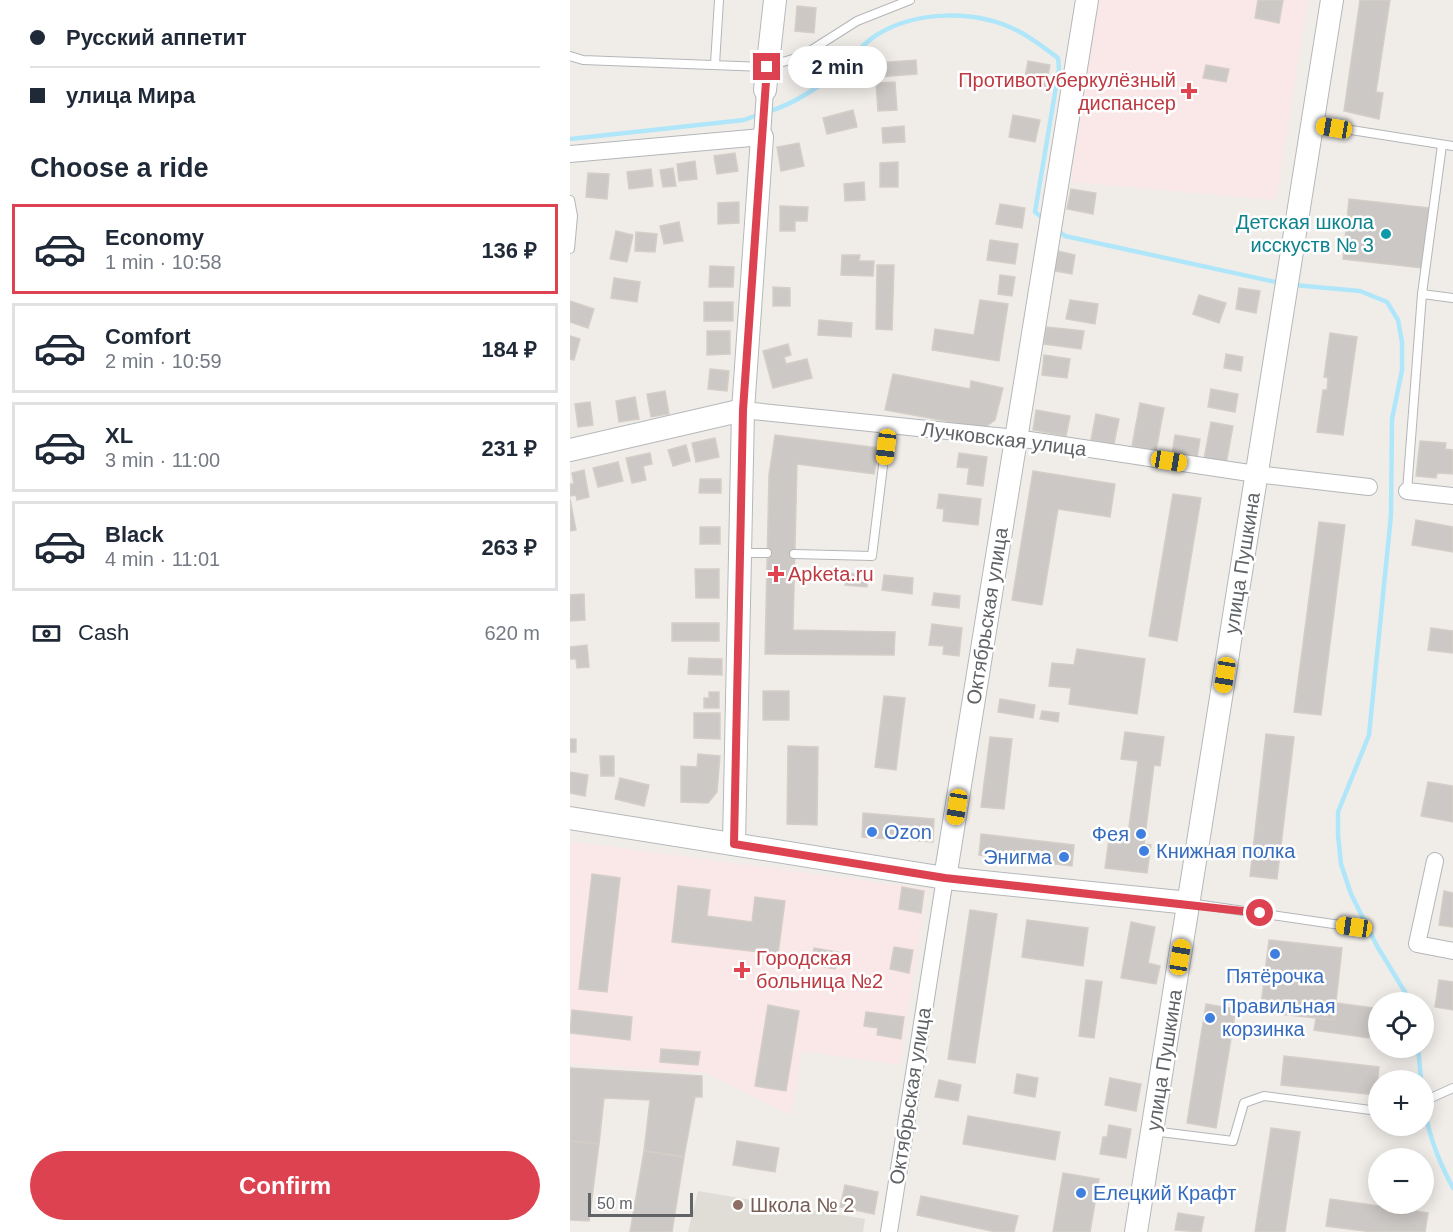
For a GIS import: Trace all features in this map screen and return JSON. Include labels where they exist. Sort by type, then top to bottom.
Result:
[{"type":"street","points":[[734,844],[743,410],[765,90],[775,0]]},
{"type":"street","name":"Октябрьская улица","points":[[889,1232],[1087,0]]},
{"type":"street","name":"улица Пушкина","points":[[1136,1232],[1332,0]]},
{"type":"street","points":[[570,154],[762,137]]},
{"type":"street","name":"Лучковская улица","points":[[570,450],[743,410],[1016,438],[1256,474],[1369,488]]},
{"type":"street","points":[[1407,491],[1453,496]]},
{"type":"street","points":[[570,818],[945,878],[1189,903]]},
{"type":"street","points":[[1435,861],[1417,944],[1453,951]]},
{"type":"lane","points":[[715,64],[719,0]]},
{"type":"lane","points":[[570,57],[583,60],[767,67],[802,56],[857,21],[910,0]]},
{"type":"lane","points":[[1312,124],[1453,146]]},
{"type":"lane","points":[[1407,491],[1422,294],[1442,145]]},
{"type":"lane","points":[[570,200],[573,216],[570,249]]},
{"type":"lane","points":[[1422,294],[1453,298]]},
{"type":"lane","points":[[794,554],[872,556],[888,425]]},
{"type":"lane","points":[[740,553],[767,554]]},
{"type":"lane","points":[[1189,903],[1354,927]]},
{"type":"lane","points":[[1434,1097],[1453,1088]]},
{"type":"lane","points":[[1152,1131],[1233,1141],[1244,1103],[1264,1096],[1368,1110]]},
{"type":"shaded area","name":"Противотуберкулёзный диспансер","points":[[1099,0],[1308,0],[1276,200],[1071,182]]},
{"type":"shaded area","name":"Городская больница №2","points":[[570,841],[927,889],[900,1065],[802,1051],[791,1115],[707,1073],[570,1064]]},
{"type":"shaded area","name":"Школа № 2","points":[[698,1191],[865,1219],[863,1232],[688,1232]]},
{"type":"building","points":[[1258,0],[1283,0],[1279,23],[1255,18]]},
{"type":"building","points":[[1360,0],[1390,0],[1376,92],[1383,93],[1379,119],[1344,111]]},
{"type":"building","points":[[797,6],[816,8],[814,33],[795,31]]},
{"type":"building","points":[[916,60],[917,74],[878,77],[876,63]]},
{"type":"building","points":[[1028,61],[1050,65],[1046,87],[1024,83]]},
{"type":"building","points":[[1206,65],[1229,69],[1226,82],[1203,78]]},
{"type":"building","points":[[895,82],[897,110],[878,111],[876,83]]},
{"type":"building","points":[[853,110],[857,127],[827,134],[823,118]]},
{"type":"building","points":[[1013,115],[1040,120],[1035,142],[1009,137]]},
{"type":"building","points":[[904,126],[905,142],[883,143],[882,128]]},
{"type":"building","points":[[799,143],[804,166],[781,171],[777,147]]},
{"type":"building","points":[[735,153],[738,171],[717,174],[714,156]]},
{"type":"building","points":[[695,161],[697,179],[679,181],[677,164]]},
{"type":"building","points":[[898,162],[898,187],[880,187],[880,163]]},
{"type":"building","points":[[673,168],[676,186],[663,187],[660,170]]},
{"type":"building","points":[[651,169],[653,186],[629,189],[627,172]]},
{"type":"building","points":[[588,173],[609,174],[607,199],[586,197]]},
{"type":"building","points":[[864,182],[865,200],[845,201],[844,184]]},
{"type":"building","points":[[1071,189],[1096,193],[1093,214],[1067,209]]},
{"type":"building","name":"Детская школа исскуств № 3","points":[[1349,199],[1429,208],[1422,268],[1343,259]]},
{"type":"building","points":[[739,202],[739,223],[718,224],[718,203]]},
{"type":"building","points":[[1000,204],[1025,208],[1022,228],[996,224]]},
{"type":"building","points":[[780,206],[808,207],[807,221],[795,221],[795,231],[780,231]]},
{"type":"building","points":[[679,222],[683,241],[664,244],[660,226]]},
{"type":"building","points":[[616,231],[633,235],[627,262],[610,259]]},
{"type":"building","points":[[636,232],[657,234],[655,252],[635,251]]},
{"type":"building","points":[[990,240],[1018,244],[1015,264],[987,260]]},
{"type":"building","points":[[1058,251],[1075,255],[1072,274],[1054,271]]},
{"type":"building","points":[[842,255],[860,255],[859,261],[874,261],[873,276],[841,275]]},
{"type":"building","points":[[877,265],[894,265],[892,330],[876,329]]},
{"type":"building","points":[[710,266],[734,267],[733,287],[709,287]]},
{"type":"building","points":[[1000,275],[1015,277],[1012,296],[998,294]]},
{"type":"building","points":[[614,278],[640,282],[637,302],[611,298]]},
{"type":"building","points":[[773,287],[790,288],[790,306],[773,306]]},
{"type":"building","points":[[1239,288],[1260,291],[1256,313],[1236,309]]},
{"type":"building","points":[[1199,295],[1226,303],[1219,323],[1193,314]]},
{"type":"building","points":[[980,300],[1008,304],[999,361],[932,350],[935,329],[974,335]]},
{"type":"building","points":[[1070,300],[1098,304],[1095,324],[1066,319]]},
{"type":"building","points":[[570,301],[594,309],[588,328],[570,322]]},
{"type":"building","points":[[704,302],[733,302],[733,321],[704,321]]},
{"type":"building","points":[[819,320],[852,323],[851,337],[818,335]]},
{"type":"building","points":[[1046,327],[1084,331],[1081,349],[1044,344]]},
{"type":"building","points":[[707,331],[730,331],[730,354],[707,355]]},
{"type":"building","points":[[1330,333],[1357,337],[1343,435],[1317,432],[1323,390],[1327,390],[1328,378],[1324,377]]},
{"type":"building","points":[[570,336],[580,339],[574,360],[570,359]]},
{"type":"building","points":[[788,344],[791,355],[784,357],[786,364],[807,359],[812,378],[773,388],[763,351]]},
{"type":"building","points":[[1226,354],[1243,357],[1241,371],[1224,368]]},
{"type":"building","points":[[1044,355],[1070,359],[1067,378],[1042,375]]},
{"type":"building","points":[[710,369],[729,371],[727,391],[708,389]]},
{"type":"building","points":[[893,374],[970,389],[971,381],[1003,388],[995,420],[984,428],[885,410]]},
{"type":"building","points":[[1211,389],[1238,394],[1235,412],[1208,407]]},
{"type":"building","points":[[665,391],[669,414],[651,417],[647,394]]},
{"type":"building","points":[[635,397],[639,419],[619,422],[616,401]]},
{"type":"building","points":[[590,402],[593,425],[578,427],[575,404]]},
{"type":"building","points":[[1140,403],[1164,408],[1156,451],[1132,446]]},
{"type":"building","points":[[1036,410],[1070,416],[1066,436],[1033,430]]},
{"type":"building","points":[[1096,414],[1119,419],[1114,444],[1091,440]]},
{"type":"building","points":[[1211,422],[1233,426],[1226,464],[1204,459]]},
{"type":"building","points":[[775,435],[879,448],[874,474],[797,464],[793,630],[895,632],[894,655],[765,654],[769,475]]},
{"type":"building","points":[[1175,435],[1200,439],[1197,458],[1172,454]]},
{"type":"building","points":[[715,438],[719,457],[696,462],[692,443]]},
{"type":"building","points":[[1420,441],[1446,443],[1445,449],[1453,450],[1453,474],[1437,473],[1436,478],[1416,476]]},
{"type":"building","points":[[686,445],[690,461],[673,466],[668,450]]},
{"type":"building","points":[[650,453],[652,464],[643,466],[646,480],[632,483],[626,458]]},
{"type":"building","points":[[959,453],[987,457],[983,486],[967,484],[969,468],[957,467]]},
{"type":"building","points":[[618,462],[623,481],[598,487],[593,468]]},
{"type":"building","points":[[584,470],[589,497],[577,500],[576,495],[570,496],[570,484],[574,484],[572,473]]},
{"type":"building","points":[[1033,471],[1115,484],[1110,517],[1058,509],[1042,605],[1012,600]]},
{"type":"building","points":[[700,479],[721,479],[721,493],[699,493]]},
{"type":"building","points":[[939,494],[981,499],[978,525],[943,521],[944,509],[937,508]]},
{"type":"building","points":[[1173,494],[1201,498],[1177,641],[1149,636]]},
{"type":"building","points":[[570,499],[576,530],[570,531]]},
{"type":"building","points":[[1416,520],[1453,527],[1453,552],[1412,545]]},
{"type":"building","points":[[1319,522],[1345,525],[1321,715],[1294,712]]},
{"type":"building","points":[[700,527],[720,527],[720,544],[700,544]]},
{"type":"building","points":[[695,569],[719,569],[719,598],[696,598]]},
{"type":"building","points":[[846,573],[868,575],[867,587],[845,585]]},
{"type":"building","points":[[884,575],[913,578],[912,594],[882,590]]},
{"type":"building","points":[[934,593],[960,596],[959,608],[932,605]]},
{"type":"building","points":[[584,594],[585,620],[570,621],[570,595]]},
{"type":"building","points":[[672,623],[719,623],[719,641],[672,641]]},
{"type":"building","points":[[932,624],[962,628],[959,656],[943,654],[944,646],[929,645]]},
{"type":"building","points":[[1431,628],[1453,631],[1453,653],[1428,650]]},
{"type":"building","points":[[587,645],[589,667],[577,668],[576,659],[570,659],[570,647]]},
{"type":"building","points":[[1077,649],[1145,659],[1137,714],[1069,704],[1071,688],[1049,686],[1052,663],[1074,665]]},
{"type":"building","points":[[689,658],[722,659],[722,675],[688,674]]},
{"type":"building","points":[[763,691],[789,691],[789,720],[763,720]]},
{"type":"building","points":[[709,692],[719,692],[719,708],[704,708],[704,698],[709,698]]},
{"type":"building","points":[[884,696],[905,698],[896,770],[875,767]]},
{"type":"building","points":[[1000,699],[1035,705],[1033,718],[998,712]]},
{"type":"building","points":[[1042,711],[1059,713],[1058,722],[1040,719]]},
{"type":"building","points":[[694,713],[720,713],[720,739],[694,738]]},
{"type":"building","points":[[1125,732],[1164,737],[1160,766],[1154,765],[1144,844],[1151,845],[1147,873],[1105,868],[1109,839],[1127,841],[1138,761],[1121,759]]},
{"type":"building","points":[[1266,734],[1294,737],[1277,879],[1250,876]]},
{"type":"building","points":[[990,737],[1012,739],[1004,809],[981,807]]},
{"type":"building","points":[[570,739],[576,739],[576,752],[570,752]]},
{"type":"building","points":[[788,746],[818,747],[817,825],[787,824]]},
{"type":"building","points":[[698,754],[720,756],[717,792],[708,803],[681,802],[681,766],[697,767]]},
{"type":"building","points":[[600,756],[614,756],[614,776],[601,776]]},
{"type":"building","points":[[570,772],[588,775],[585,796],[570,793]]},
{"type":"building","points":[[620,778],[649,785],[644,806],[615,799]]},
{"type":"building","points":[[1428,782],[1453,786],[1453,822],[1421,816]]},
{"type":"building","points":[[863,813],[934,819],[933,842],[862,837]]},
{"type":"building","points":[[981,834],[1074,845],[1072,866],[979,855]]},
{"type":"building","points":[[592,874],[620,878],[607,992],[579,989]]},
{"type":"building","points":[[678,886],[710,890],[707,916],[752,922],[755,897],[785,901],[778,954],[672,942]]},
{"type":"building","points":[[902,887],[924,891],[921,913],[899,909]]},
{"type":"building","points":[[1444,891],[1453,893],[1453,927],[1439,925]]},
{"type":"building","points":[[970,910],[997,914],[975,1063],[948,1059]]},
{"type":"building","points":[[1027,920],[1088,928],[1083,966],[1022,957]]},
{"type":"building","points":[[1131,922],[1155,927],[1148,963],[1160,966],[1156,984],[1121,978]]},
{"type":"building","points":[[1269,940],[1342,948],[1334,1020],[1260,1012]]},
{"type":"building","points":[[894,947],[913,950],[909,973],[890,969]]},
{"type":"building","points":[[814,948],[838,952],[835,969],[812,965]]},
{"type":"building","points":[[1086,980],[1102,982],[1094,1038],[1079,1036]]},
{"type":"building","points":[[1439,980],[1453,982],[1453,1010],[1435,1007]]},
{"type":"building","points":[[1337,1003],[1368,1007],[1368,1038],[1314,1030],[1316,1018],[1334,1020]]},
{"type":"building","points":[[1206,1004],[1236,1009],[1216,1128],[1187,1123]]},
{"type":"building","points":[[768,1005],[799,1011],[786,1091],[755,1086]]},
{"type":"building","points":[[572,1010],[632,1017],[630,1040],[570,1033]]},
{"type":"building","points":[[866,1012],[904,1017],[901,1039],[877,1035],[878,1028],[864,1026]]},
{"type":"building","points":[[661,1049],[700,1052],[698,1065],[660,1062]]},
{"type":"building","points":[[1284,1056],[1379,1067],[1379,1070],[1368,1070],[1368,1094],[1281,1085]]},
{"type":"building","points":[[570,1068],[702,1076],[702,1097],[695,1097],[684,1157],[644,1151],[650,1100],[604,1098],[599,1144],[570,1141]]},
{"type":"building","points":[[1017,1074],[1038,1078],[1035,1097],[1014,1093]]},
{"type":"building","points":[[1110,1078],[1141,1084],[1136,1111],[1105,1105]]},
{"type":"building","points":[[939,1080],[961,1085],[958,1101],[935,1097]]},
{"type":"building","points":[[968,1116],[1060,1132],[1055,1160],[963,1144]]},
{"type":"building","points":[[1109,1125],[1131,1129],[1126,1158],[1100,1154],[1103,1137],[1107,1137]]},
{"type":"building","points":[[1271,1128],[1300,1132],[1285,1232],[1255,1232]]},
{"type":"building","points":[[570,1141],[599,1144],[589,1221],[570,1220]]},
{"type":"building","points":[[737,1141],[779,1148],[775,1172],[733,1165]]},
{"type":"building","points":[[644,1151],[684,1157],[672,1232],[630,1232]]},
{"type":"building","points":[[1063,1173],[1099,1179],[1090,1232],[1053,1232]]},
{"type":"building","points":[[845,1185],[878,1192],[874,1214],[840,1207]]},
{"type":"building","points":[[921,1196],[1018,1216],[1014,1232],[996,1232],[917,1215]]},
{"type":"building","points":[[1330,1199],[1368,1204],[1368,1214],[1428,1214],[1425,1232],[1372,1232],[1326,1226]]},
{"type":"building","points":[[1178,1213],[1204,1217],[1201,1232],[1175,1230]]},
{"type":"waterway","points":[[768,112],[799,98],[818,86],[871,39],[891,27],[927,17],[946,16],[966,16],[1003,25],[1025,35],[1058,58],[1059,69],[1035,212],[1045,220]]},
{"type":"waterway","points":[[570,139],[744,120],[760,114]]},
{"type":"waterway","points":[[1056,229],[1065,236],[1280,283]]},
{"type":"waterway","points":[[1294,285],[1360,291],[1387,302],[1398,320],[1402,342],[1402,370],[1392,419],[1391,515],[1369,735],[1338,812],[1338,835],[1341,864],[1351,894],[1377,946],[1405,992]]},
{"type":"waterway","points":[[1419,1058],[1420,1070]]},
{"type":"waterway","points":[[1431,1136],[1453,1188]]},
{"type":"place","name":"Противотуберкулёзный диспансер","points":[[1189,91]]},
{"type":"place","name":"Детская школа исскуств № 3","points":[[1386,234]]},
{"type":"place","name":"Apketa.ru","points":[[776,574]]},
{"type":"place","name":"Ozon","points":[[872,832]]},
{"type":"place","name":"Фея","points":[[1141,834]]},
{"type":"place","name":"Книжная полка","points":[[1144,851]]},
{"type":"place","name":"Энигма","points":[[1064,857]]},
{"type":"place","name":"Пятёрочка","points":[[1275,954]]},
{"type":"place","name":"Городская больница №2","points":[[742,970]]},
{"type":"place","name":"Правильная корзинка","points":[[1210,1018]]},
{"type":"place","name":"Елецкий Крафт","points":[[1081,1193]]},
{"type":"place","name":"Школа № 2","points":[[738,1205]]},
{"type":"route","points":[[767,67],[743,410],[734,844],[945,878],[1189,903],[1260,913]]}]
